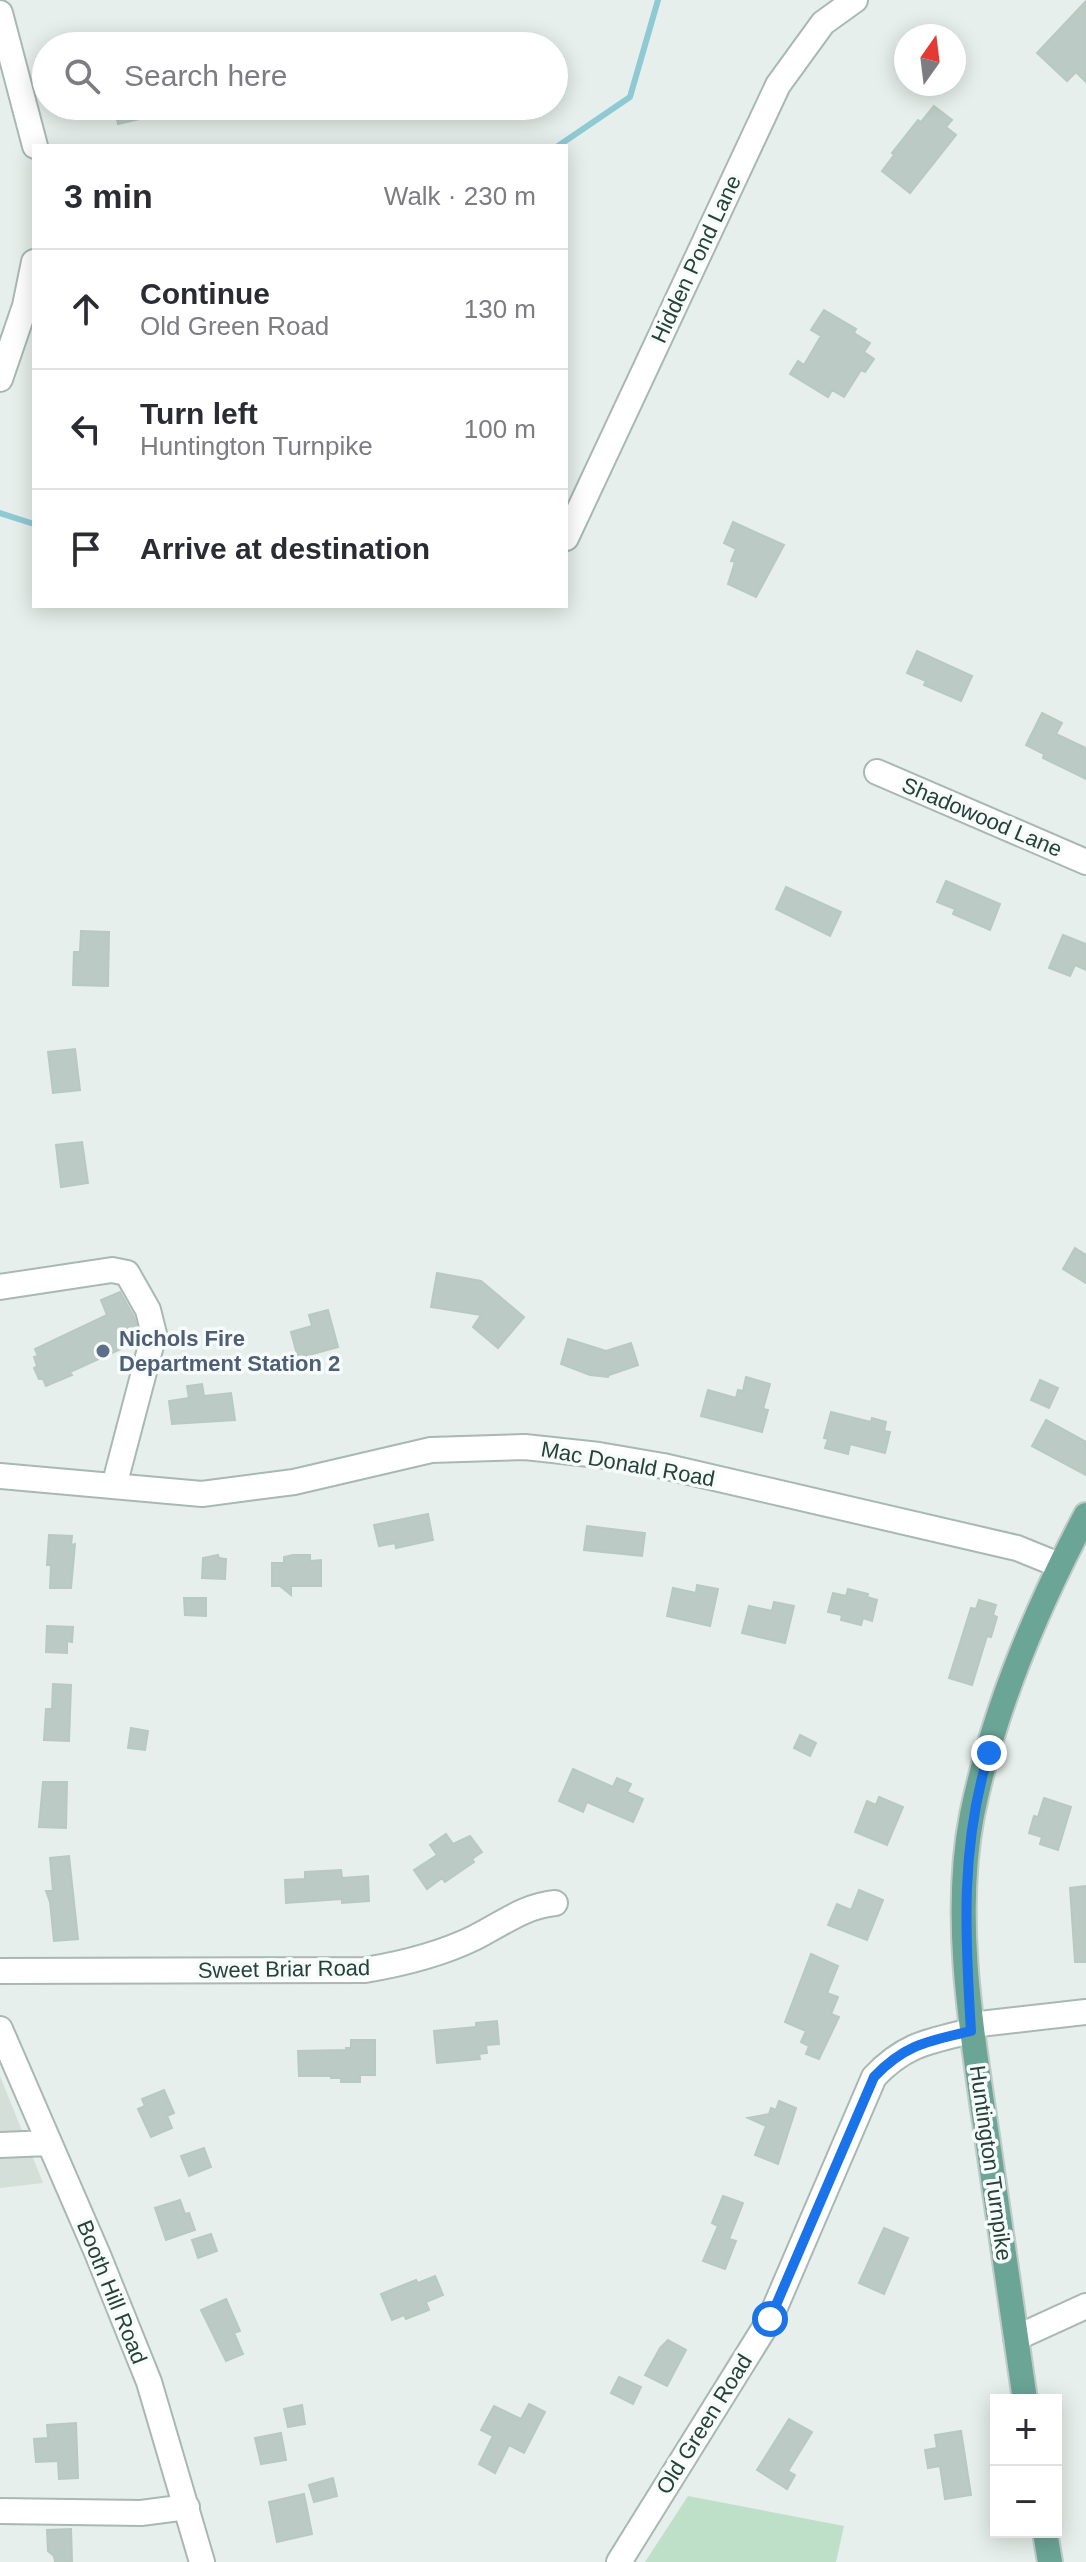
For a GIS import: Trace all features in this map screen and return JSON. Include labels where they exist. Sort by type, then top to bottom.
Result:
[{"type":"main road","name":"Huntington Turnpike","points":[[1024,2394],[971,2028],[965,1921],[966,1872],[972,1817],[1013,1676],[1059,1565],[1086,1515]]},
{"type":"main road","points":[[1046,2538],[1050,2562]]},
{"type":"street","name":"Hidden Pond Lane","points":[[568,534],[778,85],[823,23],[855,0]]},
{"type":"street","points":[[0,13],[34,144]]},
{"type":"street","points":[[0,379],[25,306],[32,272]]},
{"type":"street","name":"Shadowood Lane","points":[[877,772],[1086,862]]},
{"type":"street","points":[[0,1287],[112,1270],[127,1273],[148,1310],[154,1334],[114,1486]]},
{"type":"street","name":"Mac Donald Road","points":[[0,1476],[202,1494],[294,1482],[431,1450],[535,1448],[663,1466],[1017,1548],[1059,1565]]},
{"type":"street","name":"Sweet Briar Road","points":[[0,1971],[365,1970],[399,1964],[471,1939],[534,1905],[555,1903]]},
{"type":"street","name":"Old Green Road","points":[[619,2562],[770,2319],[874,2077],[902,2051],[971,2028],[1086,2012]]},
{"type":"street","name":"Booth Hill Road","points":[[0,2029],[149,2382],[202,2562]]},
{"type":"street","points":[[0,2145],[49,2143]]},
{"type":"street","points":[[1016,2338],[1086,2306]]},
{"type":"street","points":[[0,2511],[141,2513],[187,2507]]},
{"type":"shaded area","points":[[0,2076],[43,2183],[0,2188]]},
{"type":"green space","points":[[688,2496],[844,2526],[836,2562],[645,2562]]},
{"type":"building","points":[[1086,1],[1086,82],[1076,72],[1067,81],[1037,53]]},
{"type":"building","points":[[934,106],[952,120],[946,127],[956,135],[910,193],[882,171],[918,120],[921,122]]},
{"type":"building","points":[[824,310],[856,329],[854,333],[870,343],[864,352],[874,359],[865,372],[861,370],[844,397],[832,390],[828,397],[790,374],[798,361],[804,365],[821,336],[811,330]]},
{"type":"building","points":[[733,522],[784,545],[756,597],[728,584],[736,549],[724,543]]},
{"type":"building","points":[[917,651],[972,676],[961,701],[924,685],[926,681],[907,673]]},
{"type":"building","points":[[1042,713],[1062,723],[1056,734],[1086,748],[1086,779],[1043,758],[1044,754],[1026,745]]},
{"type":"building","points":[[946,881],[1000,904],[990,930],[953,914],[955,909],[937,902]]},
{"type":"building","points":[[786,887],[841,912],[830,936],[776,909]]},
{"type":"building","points":[[81,931],[109,932],[108,986],[73,985],[74,952],[80,952]]},
{"type":"building","points":[[1063,935],[1086,944],[1086,970],[1075,965],[1070,976],[1049,968]]},
{"type":"building","points":[[75,1049],[80,1090],[53,1093],[48,1052]]},
{"type":"building","points":[[82,1142],[88,1183],[61,1187],[56,1145]]},
{"type":"building","points":[[1075,1248],[1086,1255],[1086,1283],[1063,1269]]},
{"type":"building","points":[[437,1273],[481,1281],[524,1317],[498,1348],[473,1327],[481,1315],[431,1307]]},
{"type":"building","points":[[120,1292],[134,1317],[139,1334],[136,1342],[46,1386],[34,1368],[37,1366],[34,1357],[38,1356],[35,1349],[107,1315],[101,1300]]},
{"type":"building","points":[[328,1310],[338,1347],[298,1358],[291,1332],[312,1326],[309,1315]]},
{"type":"building","points":[[568,1339],[606,1351],[631,1343],[638,1365],[608,1377],[590,1375],[561,1364]]},
{"type":"building","points":[[746,1377],[770,1384],[763,1409],[768,1410],[762,1432],[701,1416],[708,1390],[736,1398],[738,1390],[743,1391]]},
{"type":"building","points":[[1040,1380],[1058,1388],[1049,1408],[1031,1400]]},
{"type":"building","points":[[202,1384],[204,1396],[231,1393],[235,1420],[172,1424],[169,1401],[189,1398],[187,1386]]},
{"type":"building","points":[[831,1412],[871,1422],[872,1418],[886,1422],[884,1431],[890,1432],[885,1453],[850,1444],[848,1454],[825,1448],[828,1439],[824,1438]]},
{"type":"building","points":[[1046,1420],[1086,1442],[1086,1475],[1032,1446]]},
{"type":"building","points":[[428,1514],[433,1540],[396,1548],[395,1543],[379,1546],[374,1525]]},
{"type":"building","points":[[587,1526],[645,1533],[642,1556],[584,1550]]},
{"type":"building","points":[[49,1535],[72,1536],[71,1545],[75,1544],[71,1588],[50,1588],[51,1565],[47,1565]]},
{"type":"building","points":[[218,1555],[226,1559],[225,1579],[202,1578],[203,1558]]},
{"type":"building","points":[[310,1555],[310,1561],[321,1560],[321,1586],[291,1586],[291,1595],[280,1586],[272,1586],[272,1563],[284,1563],[284,1557]]},
{"type":"building","points":[[697,1585],[718,1589],[710,1626],[667,1616],[673,1588],[696,1593]]},
{"type":"building","points":[[848,1589],[868,1594],[867,1597],[877,1600],[872,1621],[863,1618],[861,1625],[841,1620],[842,1615],[828,1612],[833,1593],[846,1596]]},
{"type":"building","points":[[184,1598],[206,1598],[206,1616],[185,1615]]},
{"type":"building","points":[[979,1600],[996,1605],[993,1615],[997,1617],[991,1637],[987,1636],[972,1685],[949,1678],[971,1608],[976,1609]]},
{"type":"building","points":[[774,1602],[794,1606],[785,1643],[742,1633],[749,1606],[772,1611]]},
{"type":"building","points":[[47,1626],[73,1627],[72,1642],[67,1641],[67,1653],[46,1652]]},
{"type":"building","points":[[53,1684],[71,1685],[69,1741],[44,1740],[46,1709],[52,1709]]},
{"type":"building","points":[[131,1728],[148,1731],[145,1750],[128,1748]]},
{"type":"building","points":[[800,1735],[816,1743],[810,1756],[794,1748]]},
{"type":"building","points":[[573,1769],[613,1787],[617,1778],[631,1784],[627,1792],[643,1799],[633,1822],[587,1802],[583,1812],[559,1801]]},
{"type":"building","points":[[43,1782],[67,1782],[66,1828],[39,1827]]},
{"type":"building","points":[[879,1797],[903,1807],[887,1845],[855,1832],[867,1801],[876,1805]]},
{"type":"building","points":[[1044,1798],[1071,1807],[1058,1850],[1040,1844],[1042,1837],[1029,1833]]},
{"type":"building","points":[[446,1834],[453,1844],[470,1836],[482,1852],[472,1859],[474,1862],[445,1882],[442,1878],[427,1889],[414,1870],[437,1855],[430,1845]]},
{"type":"building","points":[[69,1856],[78,1939],[54,1941],[46,1891],[53,1891],[50,1858]]},
{"type":"building","points":[[341,1870],[342,1878],[368,1876],[369,1901],[342,1903],[342,1899],[286,1903],[285,1880],[305,1879],[305,1872]]},
{"type":"building","points":[[1086,1886],[1086,1962],[1075,1962],[1070,1888]]},
{"type":"building","points":[[859,1890],[883,1900],[867,1940],[828,1925],[837,1904],[851,1910]]},
{"type":"building","points":[[811,1954],[838,1966],[827,1993],[838,1997],[831,2014],[839,2017],[819,2059],[806,2054],[809,2046],[801,2042],[806,2031],[785,2022]]},
{"type":"building","points":[[497,2021],[499,2044],[486,2045],[487,2053],[479,2054],[480,2059],[437,2063],[434,2031],[476,2027],[476,2023]]},
{"type":"building","points":[[351,2040],[375,2040],[375,2075],[360,2075],[360,2082],[341,2082],[341,2078],[331,2076],[299,2076],[298,2051],[346,2050],[351,2048]]},
{"type":"building","points":[[164,2090],[174,2113],[167,2116],[172,2128],[151,2137],[138,2109],[145,2106],[142,2099]]},
{"type":"building","points":[[779,2101],[796,2108],[778,2164],[755,2155],[766,2126],[748,2118],[769,2114],[771,2108],[776,2110]]},
{"type":"building","points":[[204,2148],[211,2167],[189,2176],[181,2156]]},
{"type":"building","points":[[723,2196],[743,2203],[729,2239],[736,2241],[725,2269],[703,2261],[718,2226],[712,2223]]},
{"type":"building","points":[[180,2200],[195,2230],[166,2240],[155,2208]]},
{"type":"building","points":[[884,2228],[908,2238],[884,2294],[859,2283]]},
{"type":"building","points":[[211,2234],[217,2251],[198,2258],[192,2240]]},
{"type":"building","points":[[435,2276],[443,2295],[426,2302],[429,2310],[406,2319],[404,2315],[392,2320],[381,2294]]},
{"type":"building","points":[[226,2299],[240,2331],[234,2333],[243,2354],[226,2361],[201,2310]]},
{"type":"building","points":[[668,2340],[686,2350],[667,2386],[645,2375]]},
{"type":"building","points":[[619,2377],[641,2387],[633,2404],[611,2393]]},
{"type":"building","points":[[529,2404],[545,2412],[524,2453],[509,2445],[495,2473],[479,2464],[493,2436],[481,2430],[494,2406],[521,2419]]},
{"type":"building","points":[[302,2405],[305,2424],[288,2427],[284,2409]]},
{"type":"building","points":[[789,2419],[812,2432],[788,2471],[795,2475],[787,2489],[757,2470]]},
{"type":"building","points":[[76,2423],[78,2478],[59,2479],[58,2461],[36,2462],[34,2439],[48,2438],[47,2425]]},
{"type":"building","points":[[961,2431],[971,2495],[945,2499],[940,2466],[928,2468],[925,2450],[937,2448],[935,2435]]},
{"type":"building","points":[[281,2433],[286,2460],[261,2464],[255,2438]]},
{"type":"building","points":[[333,2478],[337,2496],[314,2502],[309,2485]]},
{"type":"building","points":[[304,2494],[312,2534],[277,2542],[269,2502]]},
{"type":"building","points":[[71,2529],[72,2562],[55,2562],[48,2551],[47,2530]]},
{"type":"waterway","points":[[561,144],[630,97],[658,0]]},
{"type":"waterway","points":[[0,513],[32,523]]},
{"type":"place","name":"Nichols Fire Department Station 2","points":[[103,1351]]},
{"type":"route","points":[[770,2319],[874,2077],[902,2051],[971,2031],[965,1921],[966,1872],[972,1817],[989,1753]]}]
